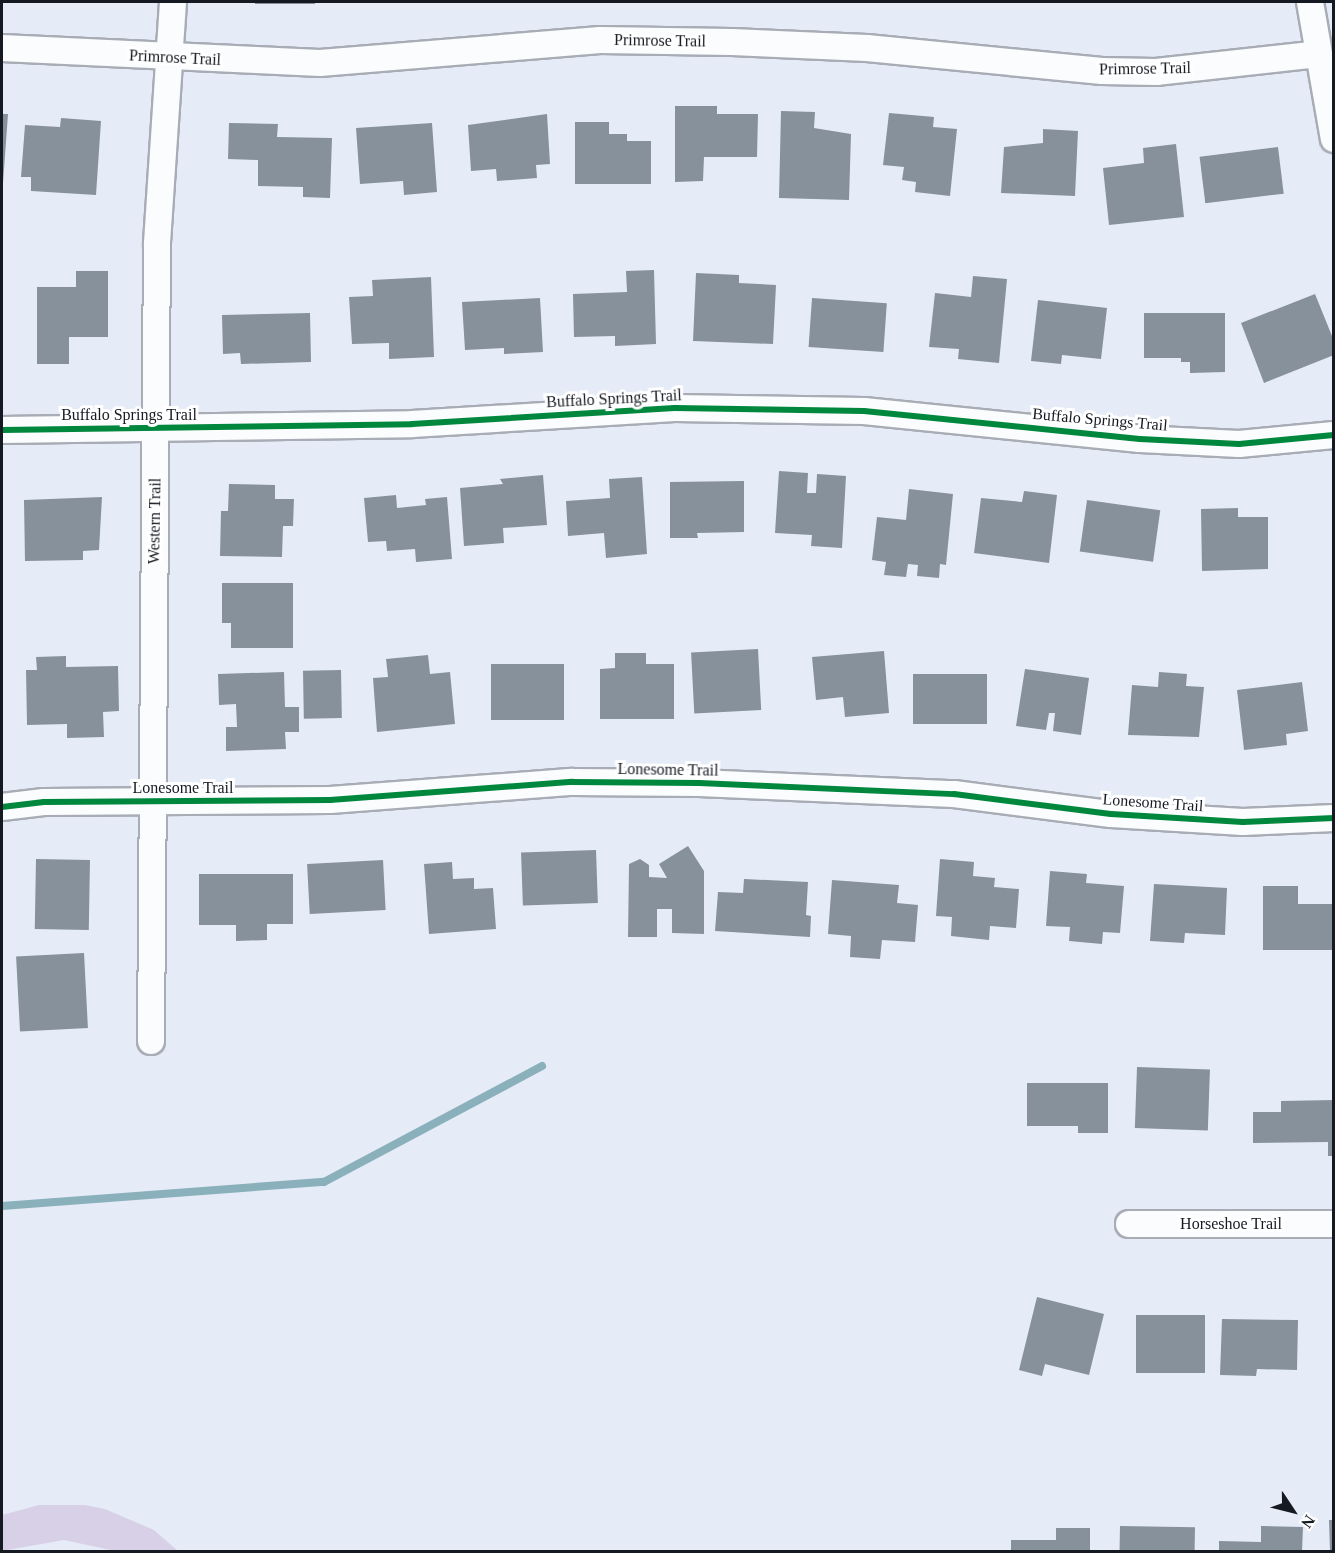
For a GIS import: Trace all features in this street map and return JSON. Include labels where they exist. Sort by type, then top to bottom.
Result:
[{"type":"street","name":"Western Trail","points":[[151,1041],[158,243],[173,2]]},
{"type":"street","points":[[1310,2],[1334,139]]},
{"type":"street","name":"Primrose Trail","points":[[2,48],[171,58],[320,63],[600,40],[867,48],[1102,71],[1197,69],[1318,54]]},
{"type":"street","name":"Buffalo Springs Trail","points":[[2,430],[412,424],[675,408],[864,411],[1140,439],[1239,444],[1334,435]]},
{"type":"street","name":"Lonesome Trail","points":[[2,807],[44,802],[330,800],[572,782],[699,783],[954,794],[1111,814],[1243,822],[1334,818]]},
{"type":"street","name":"Horseshoe Trail","points":[[1129,1224],[1334,1224]]},
{"type":"shaded area","points":[[39,1505],[85,1505],[105,1509],[154,1530],[178,1551],[115,1551],[64,1540],[2,1551],[2,1515]]},
{"type":"building","points":[[255,2],[315,2],[315,4],[255,4]]},
{"type":"building","points":[[675,106],[717,106],[717,114],[758,114],[757,157],[704,157],[703,181],[675,182]]},
{"type":"building","points":[[781,111],[815,112],[814,128],[851,134],[849,200],[779,198]]},
{"type":"building","points":[[889,113],[934,117],[933,127],[957,129],[950,196],[915,192],[916,182],[902,180],[904,167],[883,165]]},
{"type":"building","points":[[2,114],[8,114],[3,183],[2,183]]},
{"type":"building","points":[[547,114],[550,164],[536,165],[537,178],[497,181],[496,169],[471,171],[468,125]]},
{"type":"building","points":[[61,118],[101,121],[96,195],[31,191],[31,177],[21,177],[25,125],[60,127]]},
{"type":"building","points":[[575,122],[609,122],[609,134],[627,134],[627,141],[651,141],[651,184],[575,184]]},
{"type":"building","points":[[229,123],[278,124],[277,137],[332,138],[330,198],[303,197],[303,187],[258,186],[258,160],[228,159]]},
{"type":"building","points":[[432,123],[437,192],[404,195],[403,181],[360,184],[356,128]]},
{"type":"building","points":[[1043,129],[1078,131],[1075,196],[1001,193],[1004,147],[1043,143]]},
{"type":"building","points":[[1176,144],[1184,217],[1109,225],[1103,168],[1144,163],[1143,148]]},
{"type":"building","points":[[1278,147],[1284,194],[1205,203],[1200,157]]},
{"type":"building","points":[[654,270],[656,344],[615,346],[615,336],[574,337],[573,294],[627,292],[626,271]]},
{"type":"building","points":[[76,271],[108,271],[108,337],[69,337],[69,364],[37,364],[37,287],[76,287]]},
{"type":"building","points":[[696,273],[739,275],[739,283],[776,285],[773,344],[693,341]]},
{"type":"building","points":[[973,276],[1007,279],[999,363],[958,359],[959,349],[929,347],[935,293],[971,297]]},
{"type":"building","points":[[431,277],[434,357],[389,359],[389,343],[352,344],[349,297],[373,296],[372,280]]},
{"type":"building","points":[[1315,294],[1334,341],[1334,355],[1264,383],[1241,323]]},
{"type":"building","points":[[540,298],[543,352],[504,354],[504,348],[465,350],[462,302]]},
{"type":"building","points":[[812,298],[887,303],[883,352],[809,347]]},
{"type":"building","points":[[1038,300],[1107,308],[1101,359],[1062,355],[1061,364],[1031,361]]},
{"type":"building","points":[[310,313],[311,362],[241,364],[240,353],[223,354],[222,315]]},
{"type":"building","points":[[1144,313],[1225,313],[1225,372],[1190,373],[1190,362],[1181,362],[1181,358],[1144,358]]},
{"type":"building","points":[[779,471],[808,473],[807,493],[816,493],[817,474],[846,476],[842,548],[811,546],[812,535],[775,533]]},
{"type":"building","points":[[543,475],[547,525],[503,528],[504,543],[464,546],[460,488],[503,484],[500,479]]},
{"type":"building","points":[[642,477],[647,554],[606,558],[604,533],[568,536],[566,501],[610,498],[609,479]]},
{"type":"building","points":[[744,481],[744,532],[697,533],[698,538],[670,538],[670,482]]},
{"type":"building","points":[[229,484],[275,485],[275,499],[294,499],[293,526],[283,526],[282,557],[220,556],[221,511],[228,511]]},
{"type":"building","points":[[909,489],[953,494],[946,565],[940,564],[939,578],[917,576],[918,565],[908,564],[906,577],[884,575],[886,562],[872,560],[877,517],[906,520]]},
{"type":"building","points":[[1024,491],[1057,495],[1049,563],[974,553],[981,498],[1022,502]]},
{"type":"building","points":[[396,495],[397,508],[426,505],[425,499],[447,497],[452,559],[416,562],[415,549],[387,551],[386,541],[368,542],[364,498]]},
{"type":"building","points":[[102,497],[99,550],[83,551],[83,560],[25,561],[24,500]]},
{"type":"building","points":[[1087,500],[1160,510],[1153,562],[1080,551]]},
{"type":"building","points":[[1238,508],[1238,517],[1268,517],[1268,569],[1202,571],[1201,509]]},
{"type":"building","points":[[222,583],[293,583],[293,648],[231,648],[231,623],[222,623]]},
{"type":"building","points":[[758,649],[761,710],[694,713],[691,653]]},
{"type":"building","points":[[884,651],[889,713],[845,717],[843,697],[816,700],[812,657]]},
{"type":"building","points":[[615,653],[646,653],[646,664],[674,664],[674,719],[600,719],[600,669],[615,668]]},
{"type":"building","points":[[428,655],[430,674],[450,672],[455,724],[377,732],[373,678],[388,677],[386,659]]},
{"type":"building","points":[[66,656],[66,667],[118,666],[119,711],[103,712],[104,737],[67,738],[67,724],[27,725],[26,670],[37,670],[36,657]]},
{"type":"building","points":[[491,664],[564,664],[564,720],[491,720]]},
{"type":"building","points":[[1025,669],[1089,678],[1081,735],[1053,731],[1055,713],[1049,713],[1046,730],[1016,726]]},
{"type":"building","points":[[341,670],[342,718],[304,719],[303,671]]},
{"type":"building","points":[[284,672],[285,707],[299,707],[299,732],[285,732],[286,749],[226,751],[226,727],[237,727],[236,704],[219,705],[218,674]]},
{"type":"building","points":[[1159,672],[1187,674],[1186,686],[1204,687],[1199,737],[1128,735],[1132,685],[1158,687]]},
{"type":"building","points":[[913,674],[987,674],[987,724],[913,724]]},
{"type":"building","points":[[1302,682],[1308,731],[1286,734],[1287,745],[1244,750],[1237,690]]},
{"type":"building","points":[[688,846],[704,871],[704,934],[672,933],[672,909],[657,909],[657,937],[628,937],[629,864],[640,859],[649,865],[649,877],[667,878],[659,864]]},
{"type":"building","points":[[596,850],[598,903],[523,906],[521,853]]},
{"type":"building","points":[[36,859],[90,860],[89,930],[35,929]]},
{"type":"building","points":[[940,859],[974,862],[973,876],[995,878],[994,887],[1019,889],[1016,928],[990,926],[989,940],[951,936],[952,917],[936,916]]},
{"type":"building","points":[[383,860],[386,910],[310,914],[307,864]]},
{"type":"building","points":[[452,862],[453,879],[474,878],[474,889],[493,888],[496,929],[429,934],[424,864]]},
{"type":"building","points":[[1050,871],[1087,874],[1086,883],[1124,886],[1120,933],[1103,932],[1102,944],[1069,941],[1070,927],[1046,926]]},
{"type":"building","points":[[199,874],[293,874],[293,924],[267,924],[267,940],[236,941],[236,925],[199,925]]},
{"type":"building","points":[[744,879],[808,882],[806,915],[811,916],[810,937],[715,931],[718,892],[743,893]]},
{"type":"building","points":[[832,880],[899,885],[897,903],[918,905],[915,942],[882,940],[880,959],[850,957],[851,936],[828,934]]},
{"type":"building","points":[[1154,884],[1227,888],[1225,935],[1185,933],[1184,943],[1150,941]]},
{"type":"building","points":[[1263,886],[1298,886],[1298,904],[1334,904],[1334,950],[1263,950]]},
{"type":"building","points":[[84,953],[88,1028],[20,1031],[16,957]]},
{"type":"building","points":[[1137,1067],[1210,1070],[1208,1131],[1135,1128]]},
{"type":"building","points":[[1027,1083],[1108,1083],[1108,1133],[1078,1133],[1078,1126],[1027,1126]]},
{"type":"building","points":[[1334,1100],[1334,1156],[1328,1156],[1328,1142],[1253,1143],[1253,1112],[1281,1112],[1281,1101]]},
{"type":"building","points":[[1037,1297],[1104,1314],[1089,1375],[1045,1364],[1042,1376],[1019,1370]]},
{"type":"building","points":[[1136,1315],[1205,1315],[1205,1373],[1136,1373]]},
{"type":"building","points":[[1222,1319],[1298,1320],[1297,1370],[1257,1369],[1256,1376],[1220,1375]]},
{"type":"building","points":[[1329,1520],[1334,1520],[1334,1552],[1330,1552]]},
{"type":"building","points":[[1120,1526],[1195,1527],[1195,1552],[1120,1552]]},
{"type":"building","points":[[1261,1526],[1303,1527],[1302,1552],[1219,1552],[1219,1541],[1261,1542]]},
{"type":"building","points":[[1056,1528],[1090,1528],[1090,1552],[1011,1552],[1011,1540],[1056,1540]]},
{"type":"waterway","points":[[2,1206],[324,1182],[542,1066]]},
{"type":"cycle path","points":[[2,430],[412,424],[675,408],[864,411],[1140,439],[1239,444],[1334,435]]},
{"type":"cycle path","points":[[2,807],[44,802],[330,800],[572,782],[699,783],[954,794],[1111,814],[1243,822],[1334,818]]}]
